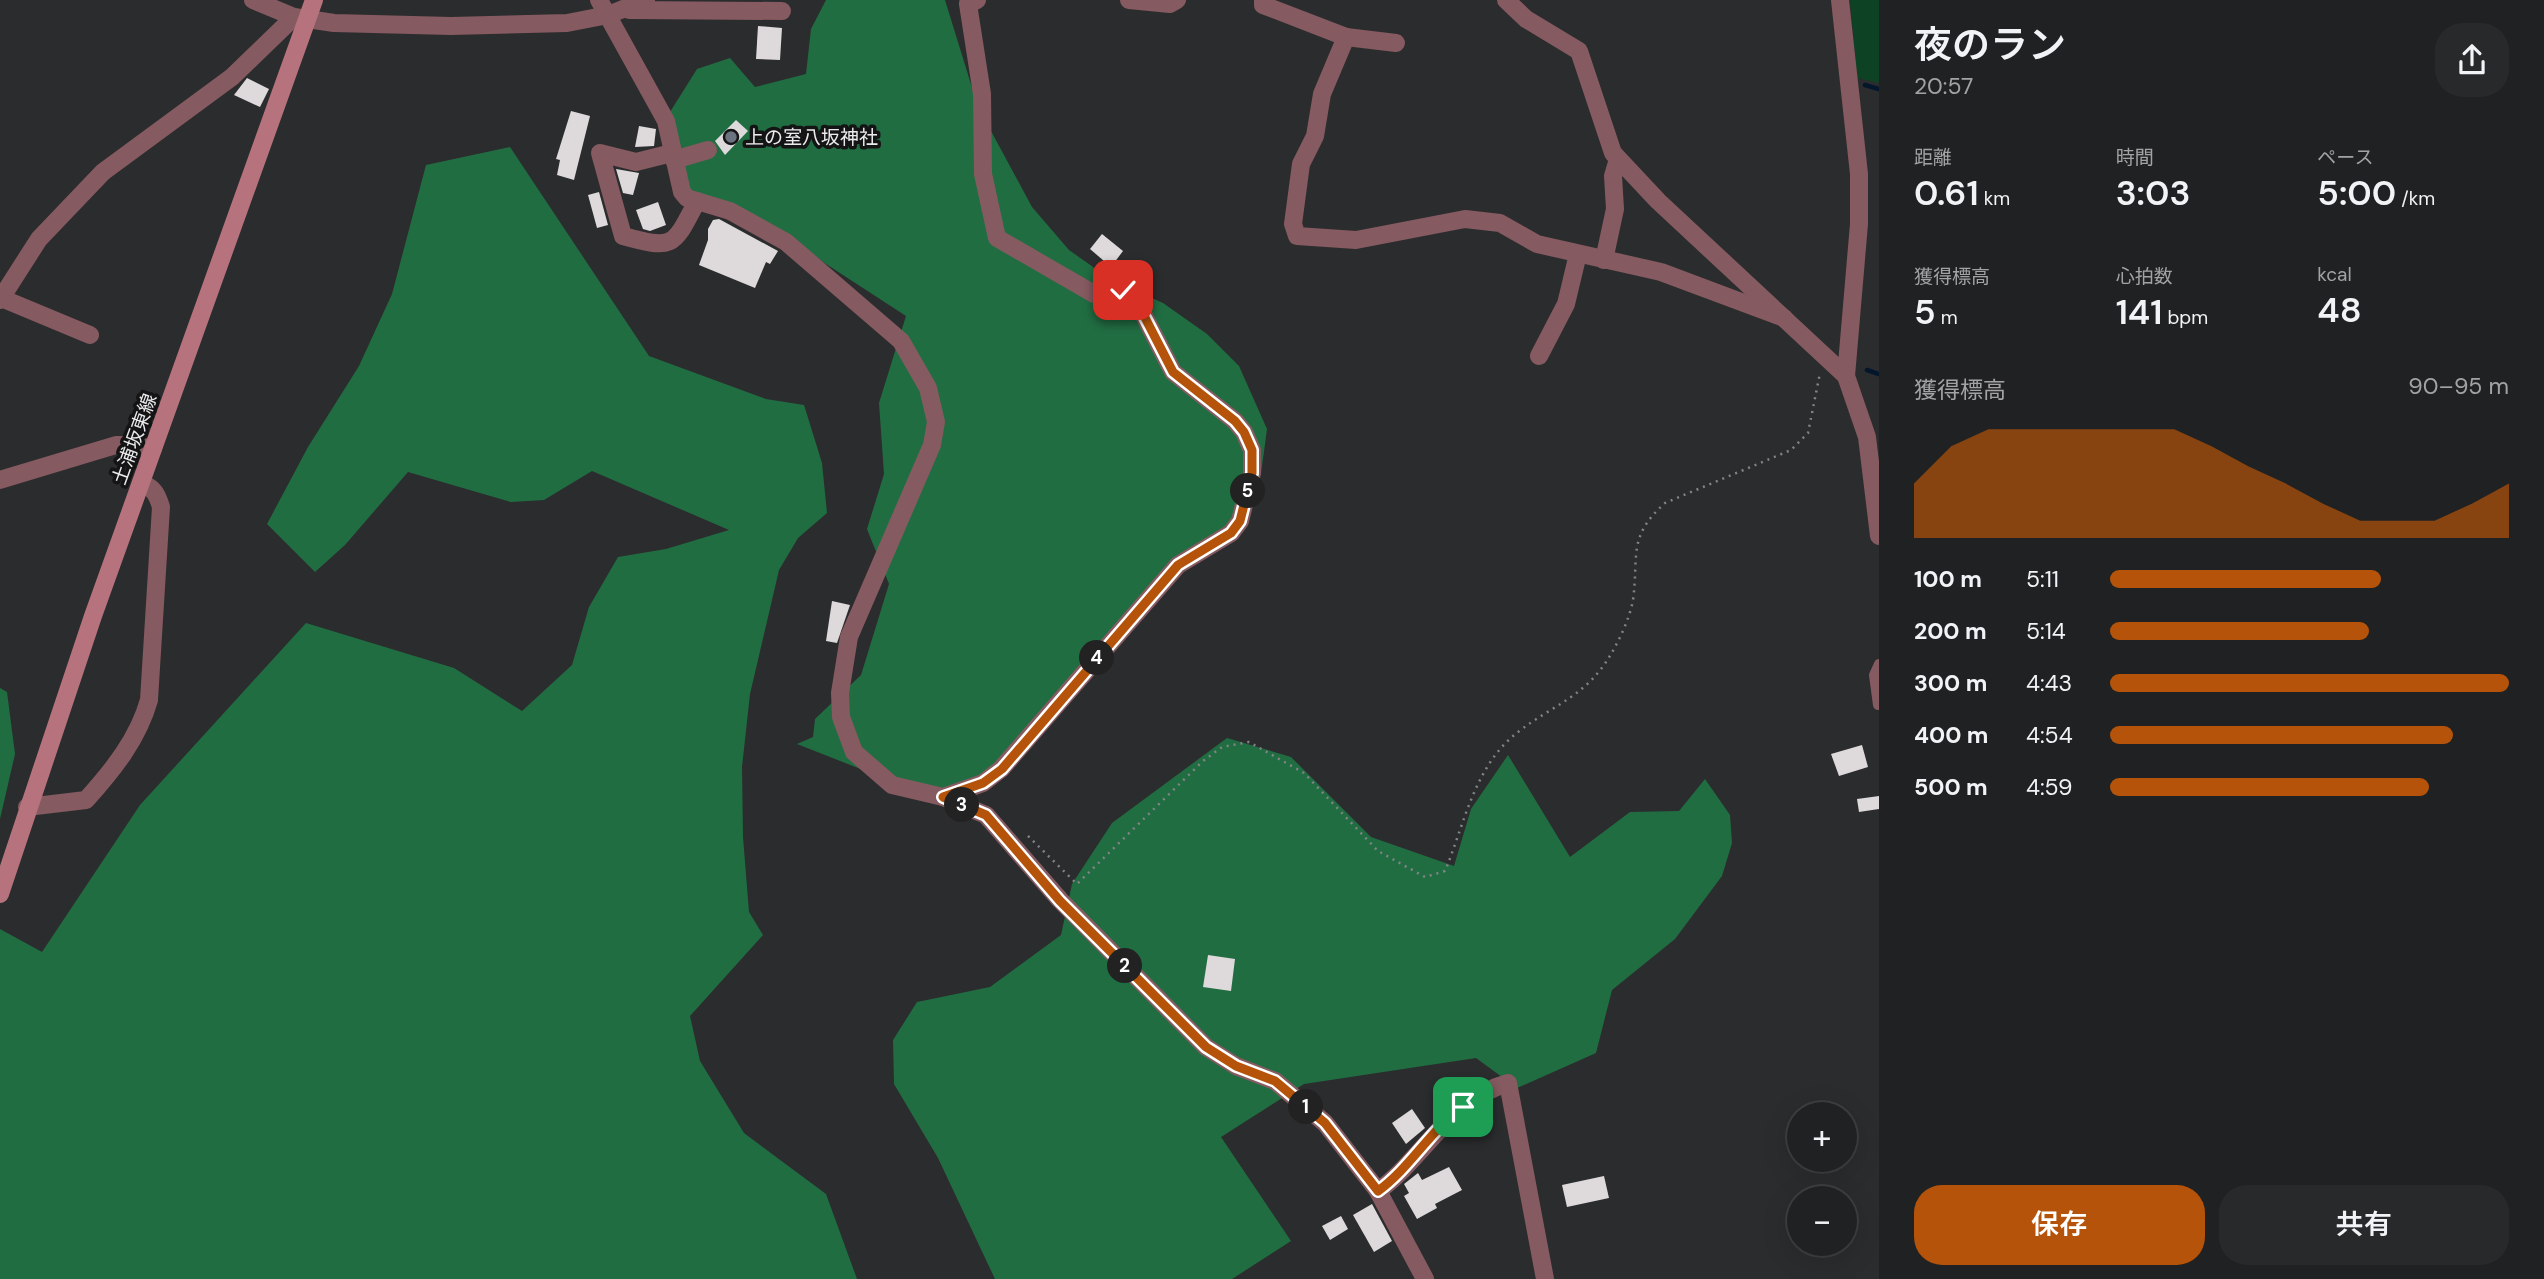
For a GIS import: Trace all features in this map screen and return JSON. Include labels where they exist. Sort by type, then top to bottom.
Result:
[{"type":"main road","name":"土浦坂東線","points":[[0,894],[27,807],[300,18],[314,0]]},
{"type":"street","points":[[253,0],[300,18],[334,23],[451,26],[567,23],[610,8],[646,0]]},
{"type":"street","points":[[1129,0],[1170,4],[1177,0]]},
{"type":"street","points":[[1263,0],[1264,5],[1346,37],[1396,43]]},
{"type":"street","points":[[1506,0],[1527,19],[1579,51],[1613,153],[1618,159],[1658,201],[1846,376]]},
{"type":"street","points":[[1840,0],[1859,174],[1859,224],[1846,376],[1867,437],[1879,536]]},
{"type":"street","points":[[943,797],[983,783],[1002,769],[1178,565],[1231,533],[1240,521],[1252,473],[1252,450],[1244,432],[1235,421],[1173,372],[1140,308],[1123,290],[1094,294],[998,239],[983,174],[982,94],[970,1]]},
{"type":"street","points":[[610,8],[782,11]]},
{"type":"street","points":[[610,8],[666,121],[682,192],[697,201],[730,211],[786,242],[901,341],[928,388],[936,422],[932,444],[891,545],[849,637],[840,693],[841,717],[854,752],[892,785],[943,797],[986,815],[1060,901],[1206,1047],[1236,1066],[1275,1081],[1325,1123],[1378,1191],[1425,1279]]},
{"type":"street","points":[[90,335],[1,299],[39,239],[103,172],[232,77],[300,18]]},
{"type":"street","points":[[1346,37],[1322,94],[1315,136],[1301,164],[1293,224],[1297,236],[1356,240],[1465,219],[1500,223],[1537,244],[1661,272],[1784,318]]},
{"type":"street","points":[[697,201],[675,239],[666,244],[659,246],[623,236],[600,153],[636,162],[708,150]]},
{"type":"street","points":[[1605,260],[1615,209],[1613,176],[1618,159]]},
{"type":"street","points":[[1539,356],[1566,304],[1578,254]]},
{"type":"street","points":[[0,480],[116,445],[134,444],[153,449]]},
{"type":"street","points":[[27,807],[86,800],[121,758],[144,719],[149,700],[161,518],[157,495],[150,487],[141,483]]},
{"type":"street","points":[[1378,1191],[1412,1162],[1449,1117],[1498,1086],[1508,1083],[1545,1279]]},
{"type":"lane","points":[[1878,705],[1874,675],[1879,664]]},
{"type":"path","points":[[1077,884],[1203,761],[1222,747],[1249,742],[1304,774],[1378,851],[1425,877],[1445,871],[1472,792],[1503,748],[1518,732],[1573,697],[1593,679],[1611,654],[1632,603],[1635,547],[1654,513],[1665,503],[1791,450],[1808,433],[1819,374],[1832,363]]},
{"type":"green space","points":[[826,0],[945,0],[978,107],[1032,207],[1069,250],[1110,279],[1163,303],[1207,334],[1239,366],[1267,429],[1261,474],[1241,510],[995,768],[943,792],[914,790],[797,744],[813,737],[815,719],[861,675],[889,584],[867,529],[884,474],[879,403],[906,316],[823,262],[785,232],[690,190],[670,112],[697,69],[730,58],[755,87],[806,74],[811,29]]},
{"type":"green space","points":[[1850,0],[1879,0],[1879,83],[1857,78]]},
{"type":"green space","points":[[510,147],[649,356],[766,399],[804,405],[822,463],[827,513],[798,538],[779,570],[750,694],[742,767],[743,837],[749,912],[763,935],[690,1016],[700,1061],[744,1133],[826,1194],[857,1279],[0,1279],[0,929],[42,952],[140,805],[306,623],[454,668],[522,711],[572,665],[589,607],[618,557],[666,549],[729,530],[592,471],[544,500],[511,502],[408,472],[345,545],[315,572],[267,524],[308,447],[359,366],[392,294],[426,165]]},
{"type":"green space","points":[[0,688],[7,692],[15,754],[0,819]]},
{"type":"green space","points":[[1227,738],[1291,757],[1371,837],[1454,866],[1471,809],[1508,755],[1570,857],[1630,812],[1679,811],[1705,779],[1730,815],[1732,843],[1722,876],[1675,939],[1612,990],[1596,1053],[1517,1088],[1476,1058],[1304,1084],[1221,1137],[1291,1241],[1232,1279],[995,1279],[938,1158],[894,1084],[893,1040],[917,1002],[990,987],[1061,935],[1072,884],[1112,823]]},
{"type":"building","points":[[758,26],[782,28],[780,60],[756,59]]},
{"type":"building","points":[[247,78],[269,89],[260,107],[234,95]]},
{"type":"building","points":[[571,111],[590,116],[574,180],[557,175],[560,160],[556,159]]},
{"type":"building","name":"上の室八坂神社","points":[[736,120],[748,131],[725,155],[715,141]]},
{"type":"building","points":[[639,126],[656,129],[654,146],[635,147]]},
{"type":"building","points":[[616,169],[639,173],[633,195],[623,193]]},
{"type":"building","points":[[599,192],[608,225],[597,228],[588,195]]},
{"type":"building","points":[[658,202],[666,225],[650,231],[643,229],[636,210]]},
{"type":"building","points":[[719,219],[778,251],[770,264],[766,262],[755,288],[699,265],[708,240],[708,229],[713,220]]},
{"type":"building","points":[[1102,234],[1123,251],[1111,267],[1090,249]]},
{"type":"building","points":[[832,601],[850,605],[837,643],[826,641]]},
{"type":"building","points":[[1862,745],[1868,767],[1839,776],[1831,754]]},
{"type":"building","points":[[1879,796],[1879,809],[1859,812],[1857,799]]},
{"type":"building","points":[[1208,955],[1235,959],[1231,991],[1203,987]]},
{"type":"building","points":[[1412,1109],[1425,1128],[1406,1144],[1392,1123]]},
{"type":"building","points":[[1449,1167],[1462,1190],[1435,1204],[1437,1208],[1417,1219],[1404,1196],[1409,1193],[1404,1184],[1418,1173],[1422,1180]]},
{"type":"building","points":[[1604,1176],[1609,1198],[1567,1207],[1562,1185]]},
{"type":"building","points":[[1372,1204],[1392,1241],[1374,1252],[1353,1215]]},
{"type":"building","points":[[1341,1216],[1348,1229],[1330,1240],[1322,1226]]},
{"type":"waterway","points":[[1865,85],[1879,89]]},
{"type":"waterway","points":[[1867,370],[1879,374]]},
{"type":"place","name":"上の室八坂神社","points":[[731,137]]},
{"type":"route","points":[[1123,290],[1140,308],[1157,336],[1173,372],[1203,399],[1235,421],[1244,432],[1252,450],[1252,473],[1240,521],[1231,533],[1178,565],[1002,769],[983,783],[943,797],[986,815],[1060,901],[1206,1047],[1236,1066],[1275,1081],[1325,1123],[1378,1191],[1392,1182],[1449,1117],[1463,1107]]}]
